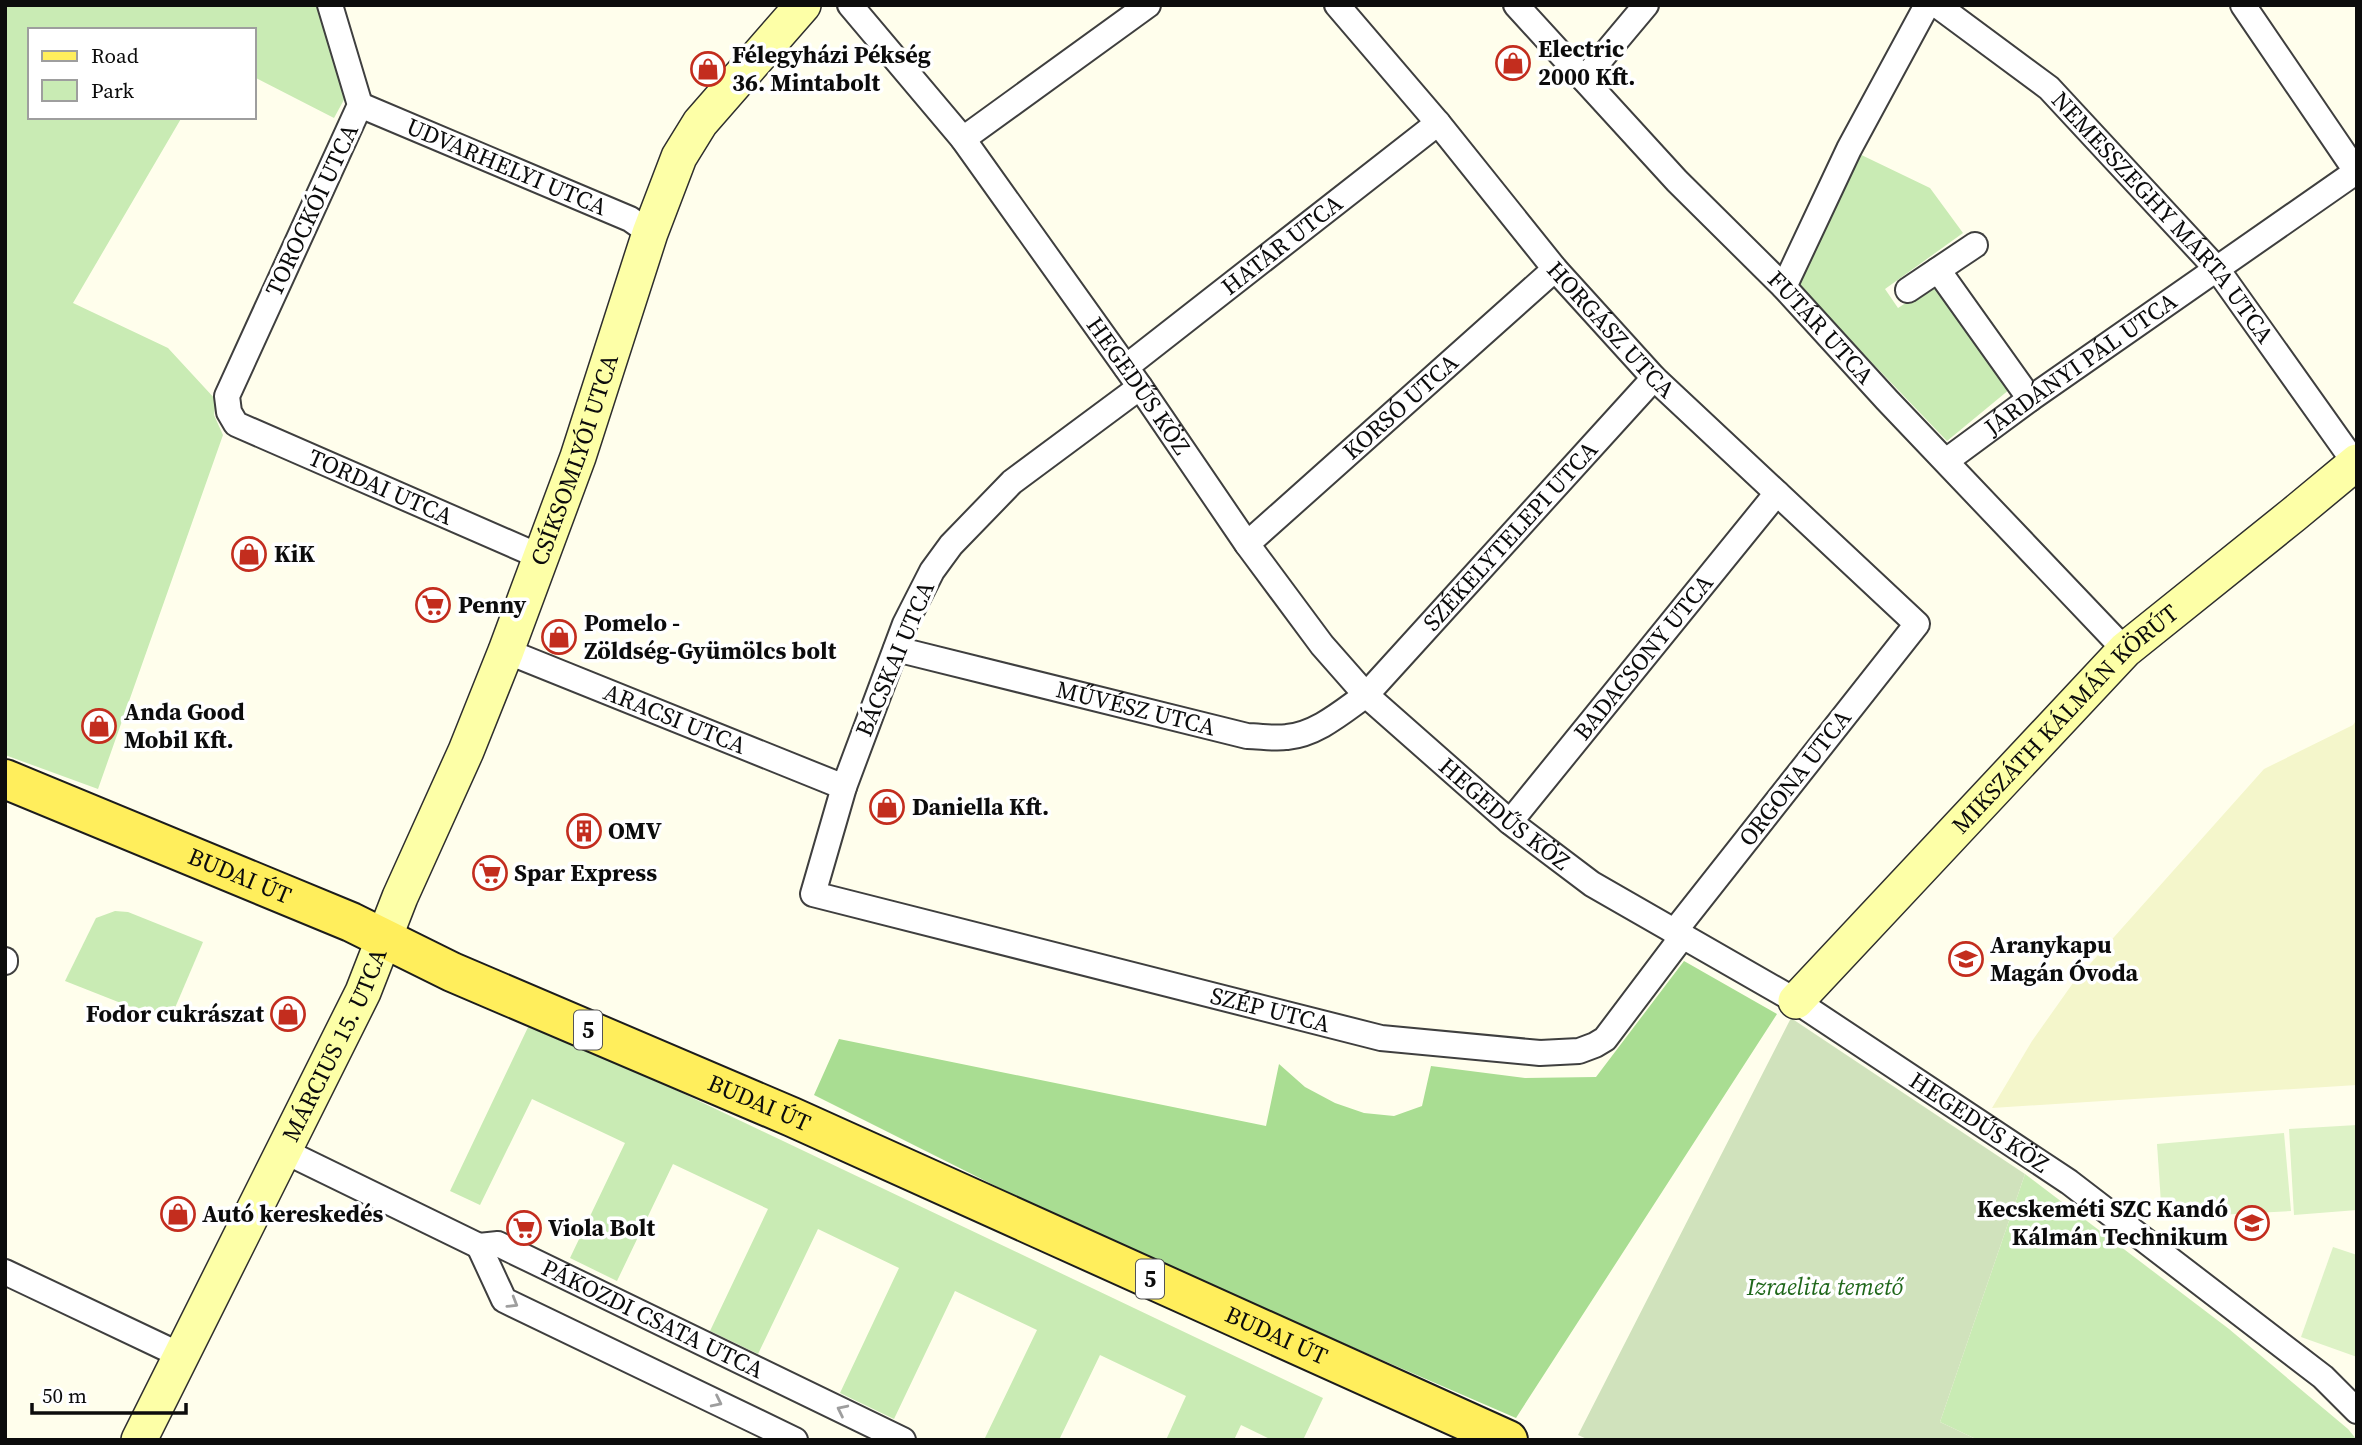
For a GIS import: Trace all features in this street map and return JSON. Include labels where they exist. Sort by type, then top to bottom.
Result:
[{"type":"main road","name":"BUDAI ÚT","points":[[5,779],[351,922],[452,972],[792,1117],[1508,1440]]},
{"type":"street","name":"TOROCKÓI UTCA","points":[[229,412],[227,396],[360,106],[330,5]]},
{"type":"street","name":"CSÍKSOMLYÓI UTCA","points":[[385,938],[400,897],[466,751],[506,651],[578,457],[650,233],[678,157],[700,123],[803,5]]},
{"type":"street","name":"HEGEDŰS KÖZ","points":[[850,5],[963,139],[1133,377],[1247,544],[1322,645],[1366,695],[1510,822],[1592,884],[1796,1001],[2069,1182],[2323,1377],[2357,1411]]},
{"type":"street","points":[[963,139],[1148,5]]},
{"type":"street","name":"HORGÁSZ UTCA","points":[[1337,5],[1438,123],[1555,269],[1654,378],[1917,624]]},
{"type":"street","name":"FUTÁR UTCA","points":[[1516,5],[1677,181],[1784,287],[2125,650]]},
{"type":"street","points":[[1584,79],[1646,5]]},
{"type":"street","points":[[1784,287],[1849,149],[1927,5]]},
{"type":"street","name":"NEMESSZEGHY MÁRTA UTCA","points":[[1937,5],[2049,88],[2217,269],[2356,462]]},
{"type":"street","points":[[2243,5],[2356,171]]},
{"type":"street","name":"UDVARHELYI UTCA","points":[[360,106],[630,219],[650,233]]},
{"type":"street","name":"HATÁR UTCA","points":[[1133,377],[1438,123]]},
{"type":"street","name":"JÁRDÁNYI PÁL UTCA","points":[[1946,461],[2030,398],[2356,171]]},
{"type":"street","points":[[1908,290],[1975,245]]},
{"type":"street","name":"KORSÓ UTCA","points":[[1247,544],[1555,269]]},
{"type":"street","points":[[1938,270],[2030,398]]},
{"type":"street","name":"BÁCSKAI UTCA","points":[[813,894],[844,787],[896,649],[932,572],[951,545],[1012,482],[1133,377]]},
{"type":"street","name":"SZÉKELYTELEPI UTCA","points":[[1366,695],[1654,378]]},
{"type":"street","name":"TORDAI UTCA","points":[[229,412],[236,424],[541,557]]},
{"type":"street","name":"MIKSZÁTH KÁLMÁN KÖRÚT","points":[[1796,1001],[2125,650],[2356,462]]},
{"type":"street","name":"BADACSONY UTCA","points":[[1510,822],[1777,494]]},
{"type":"street","name":"ORGONA UTCA","points":[[1678,934],[1917,624]]},
{"type":"street","name":"MŰVÉSZ UTCA","points":[[896,649],[1247,736],[1285,738],[1303,734],[1320,727],[1366,695]]},
{"type":"street","name":"ARACSI UTCA","points":[[506,651],[844,787]]},
{"type":"street","name":"SZÉP UTCA","points":[[813,894],[1381,1038],[1540,1053],[1579,1051],[1605,1039],[1678,934]]},
{"type":"street","name":"MÁRCIUS 15. UTCA","points":[[139,1440],[363,992],[385,938]]},
{"type":"street","name":"MÁRCIUS 15. UTCA","points":[[282,1150],[479,1246]]},
{"type":"street","name":"PÁKOZDI CSATA UTCA","points":[[795,1440],[504,1300],[479,1246],[498,1244],[903,1440]]},
{"type":"street","points":[[5,1272],[180,1355]]},
{"type":"green space","points":[[5,5],[320,5],[346,96],[334,118],[256,78],[256,28],[28,28],[28,119],[181,119],[73,303],[168,348],[216,400],[214,415],[223,435],[98,789],[5,755]]},
{"type":"green space","points":[[1849,149],[1930,188],[1963,233],[1885,289],[1898,308],[1935,284],[2010,389],[1947,441],[1789,276]]},
{"type":"green space","points":[[2357,719],[2357,1085],[1992,1108],[2032,1041],[2073,983],[2264,769],[2353,725]]},
{"type":"green space","points":[[115,911],[128,912],[203,942],[169,1022],[65,981],[96,918]]},
{"type":"green space","points":[[1684,961],[1777,1014],[1516,1418],[1093,1235],[814,1095],[839,1039],[1266,1126],[1279,1064],[1305,1087],[1335,1103],[1364,1113],[1394,1116],[1422,1106],[1431,1066],[1525,1078],[1596,1077]]},
{"type":"green space","name":"Izraelita temető","points":[[1791,1018],[2025,1174],[1940,1422],[1978,1440],[1589,1440],[1578,1435]]},
{"type":"green space","points":[[531,1021],[1323,1398],[1303,1440],[1272,1440],[1241,1425],[1234,1440],[1166,1440],[1186,1396],[1100,1355],[1059,1440],[984,1440],[1037,1330],[955,1291],[894,1419],[840,1393],[899,1268],[818,1229],[758,1354],[710,1331],[768,1209],[673,1164],[617,1281],[570,1258],[625,1143],[532,1099],[480,1205],[450,1191]]},
{"type":"green space","points":[[2357,1125],[2357,1210],[2294,1215],[2289,1129]]},
{"type":"green space","points":[[2284,1133],[2291,1211],[2162,1218],[2157,1144]]},
{"type":"green space","points":[[2025,1174],[2229,1329],[2348,1429],[2357,1440],[1978,1440],[1940,1422]]},
{"type":"green space","points":[[2333,1247],[2357,1255],[2357,1357],[2301,1337]]},
{"type":"place","name":"Electric 2000 Kft.","points":[[1513,63]]},
{"type":"place","name":"Félegyházi Pékség 36. Mintabolt","points":[[708,69]]},
{"type":"place","name":"KiK","points":[[249,554]]},
{"type":"place","name":"Penny","points":[[433,605]]},
{"type":"place","name":"Pomelo - Zöldség-Gyümölcs bolt","points":[[559,637]]},
{"type":"place","name":"Anda Good Mobil Kft.","points":[[99,726]]},
{"type":"place","name":"Daniella Kft.","points":[[887,807]]},
{"type":"place","name":"OMV","points":[[584,831]]},
{"type":"place","name":"Spar Express","points":[[490,873]]},
{"type":"place","name":"Aranykapu Magán Óvoda","points":[[1966,959]]},
{"type":"place","name":"Fodor cukrászat","points":[[288,1014]]},
{"type":"place","name":"Autó kereskedés","points":[[178,1214]]},
{"type":"place","name":"Kecskeméti SZC Kandó Kálmán Technikum","points":[[2252,1223]]},
{"type":"place","name":"Viola Bolt","points":[[524,1228]]}]
